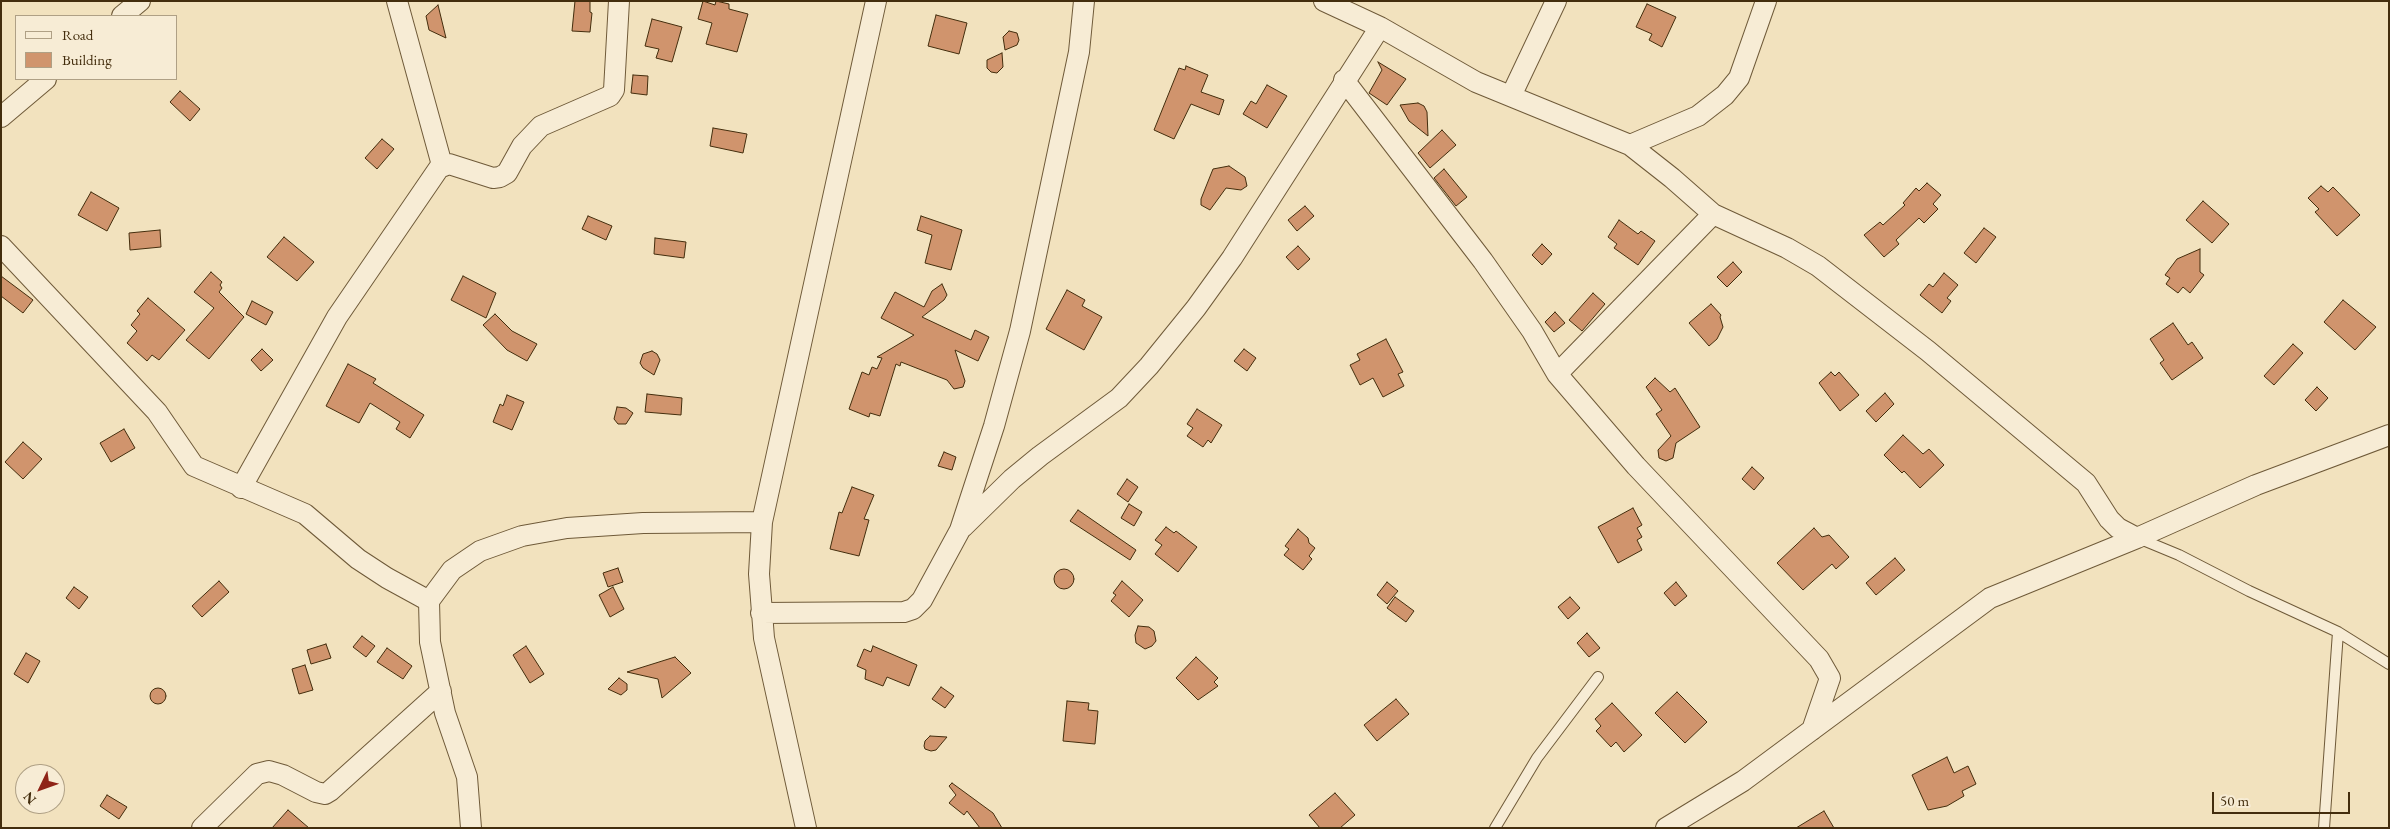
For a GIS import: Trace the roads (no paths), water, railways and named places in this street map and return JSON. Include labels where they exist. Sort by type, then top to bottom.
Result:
[{"type":"street","points":[[123,15],[140,1]]},
{"type":"street","points":[[397,1],[442,165]]},
{"type":"street","points":[[241,488],[337,317],[442,165],[449,164],[493,178],[500,177],[507,173],[522,146],[541,126],[610,96],[614,90],[619,1]]},
{"type":"street","points":[[806,828],[778,706],[761,613],[759,574],[762,522],[876,1]]},
{"type":"street","points":[[761,613],[904,612],[913,609],[922,600],[960,530],[994,426],[1020,331],[1077,61],[1084,1]]},
{"type":"street","points":[[1324,1],[1380,28],[1476,82],[1630,145],[1713,214],[1787,248],[1818,266],[1928,351],[2086,483],[2109,519],[2118,528],[2136,538]]},
{"type":"street","points":[[1511,96],[1556,1]]},
{"type":"street","points":[[1630,145],[1698,116],[1725,94],[1739,78],[1766,1]]},
{"type":"street","points":[[960,530],[1019,474],[1092,420],[1134,383],[1196,308],[1232,258],[1344,80],[1380,28]]},
{"type":"street","points":[[1,117],[45,80]]},
{"type":"street","points":[[1344,80],[1483,261],[1532,331],[1557,374],[1636,466],[1819,658],[1830,678],[1812,730]]},
{"type":"street","points":[[1557,374],[1713,214]]},
{"type":"street","points":[[1,246],[157,412],[194,466],[241,488],[305,514],[358,559],[387,578],[429,601]]},
{"type":"street","points":[[1666,828],[1743,782],[1990,598],[2136,538],[2256,485],[2389,436]]},
{"type":"street","points":[[471,828],[467,777],[445,713],[430,642],[429,601],[452,570],[480,551],[522,536],[567,528],[642,523],[762,522]]},
{"type":"street","points":[[202,828],[257,774],[269,771],[283,775],[316,792],[325,794],[440,691]]},
{"type":"lane","points":[[2136,538],[2179,555],[2249,591],[2338,632],[2389,664]]},
{"type":"lane","points":[[2324,828],[2338,632]]},
{"type":"lane","points":[[1495,828],[1537,758],[1598,677]]}]
